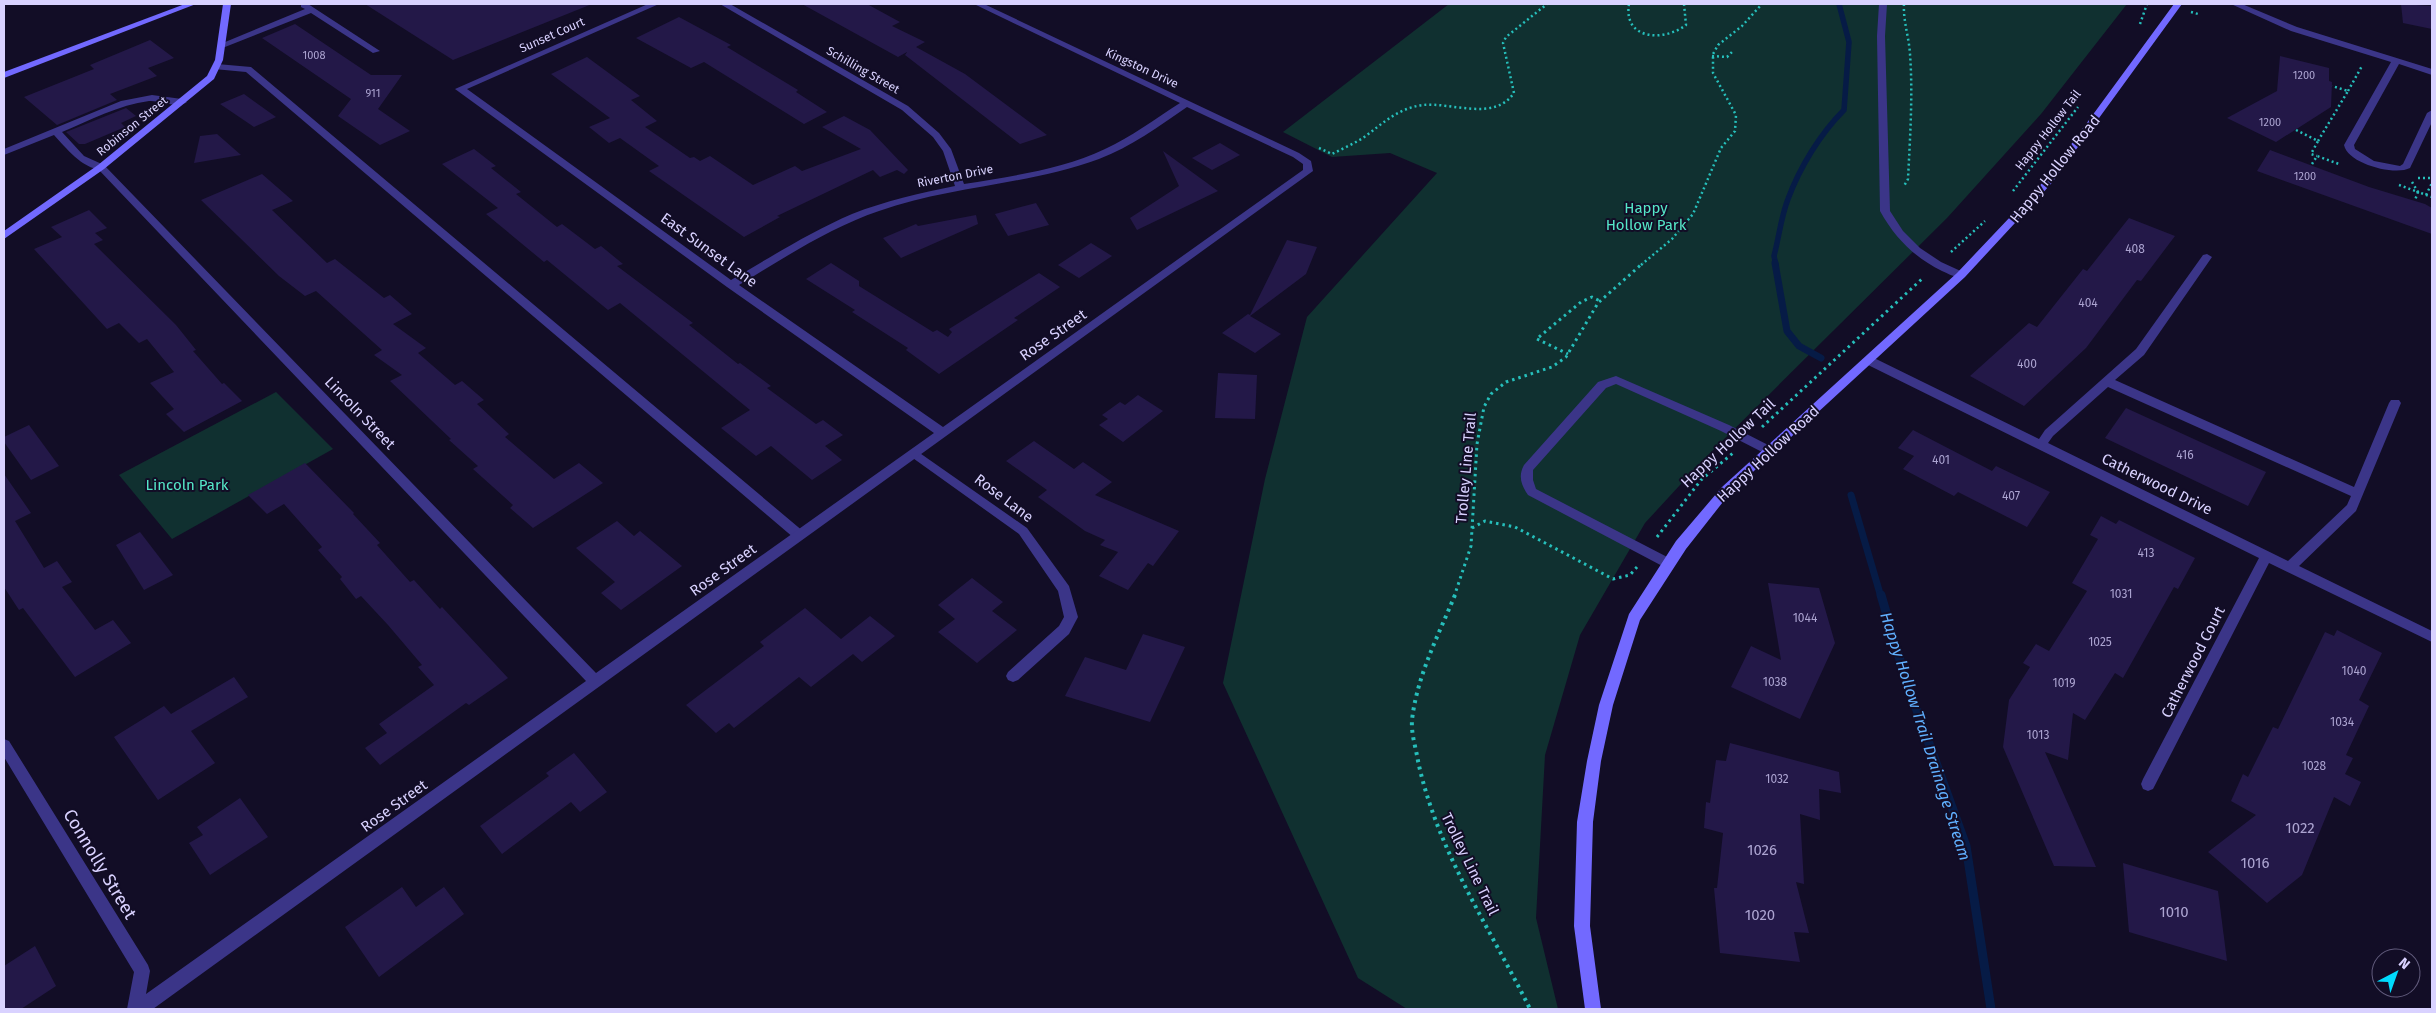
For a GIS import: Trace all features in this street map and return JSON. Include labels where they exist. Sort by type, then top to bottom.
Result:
[{"type":"main road","points":[[4,76],[192,4]]},
{"type":"main road","name":"Robinson Street","points":[[4,236],[101,167],[211,77],[222,45],[227,4]]},
{"type":"main road","name":"Happy Hollow Road","points":[[1593,1009],[1582,917],[1585,822],[1594,761],[1606,705],[1634,618],[1668,564],[1696,525],[1726,490],[1961,275],[2048,182],[2178,4]]},
{"type":"street","points":[[302,4],[376,51]]},
{"type":"street","name":"Sunset Court","points":[[460,89],[655,4]]},
{"type":"street","name":"Schilling Street","points":[[724,4],[905,108],[936,135],[948,151],[960,187]]},
{"type":"street","name":"Kingston Drive","points":[[978,4],[1296,155]]},
{"type":"street","points":[[1883,4],[1881,36],[1885,211],[1892,226],[1920,254],[1936,266],[1961,275]]},
{"type":"street","points":[[2235,4],[2283,25],[2432,72]]},
{"type":"street","points":[[222,45],[311,10]]},
{"type":"street","points":[[2396,60],[2350,145],[2350,150],[2371,163],[2401,169],[2407,166],[2432,113]]},
{"type":"street","points":[[216,67],[248,69],[799,535]]},
{"type":"street","name":"East Sunset Lane","points":[[460,89],[731,285],[942,432]]},
{"type":"street","points":[[4,152],[140,98],[182,102]]},
{"type":"street","name":"Riverton Drive","points":[[731,285],[847,220],[909,198],[1032,174],[1096,157],[1142,132],[1186,103]]},
{"type":"street","name":"Lincoln Street","points":[[56,131],[81,158],[101,167],[596,682]]},
{"type":"street","name":"Rose Street","points":[[139,1009],[942,432],[1299,179],[1308,172],[1308,163],[1296,155]]},
{"type":"street","points":[[2041,445],[2049,433],[2106,380],[2140,352],[2207,257]]},
{"type":"street","name":"Catherwood Drive","points":[[1868,360],[2432,637]]},
{"type":"street","points":[[1668,564],[1532,492],[1527,484],[1525,474],[1528,468],[1602,384],[1616,380],[1770,451]]},
{"type":"street","points":[[2106,380],[2358,494]]},
{"type":"street","points":[[2290,567],[2352,508],[2395,403]]},
{"type":"street","name":"Rose Lane","points":[[914,453],[1023,531],[1064,590],[1071,617],[1064,630],[1013,676]]},
{"type":"street","name":"Catherwood Court","points":[[2148,784],[2266,556]]},
{"type":"street","name":"Connolly Street","points":[[4,745],[142,971],[135,1009]]},
{"type":"path","points":[[1315,146],[1332,154],[1360,138],[1393,114],[1411,107],[1426,105],[1488,108],[1504,105],[1514,93],[1503,43],[1506,37],[1547,4]]},
{"type":"path","points":[[1630,4],[1626,12],[1627,22],[1638,30],[1660,35],[1678,31],[1686,25],[1684,4]]},
{"type":"path","points":[[1600,301],[1592,297],[1581,302],[1538,338],[1568,354],[1586,320],[1600,301],[1666,247],[1698,205],[1705,184],[1722,147],[1736,132],[1737,116],[1712,74],[1712,56],[1716,46],[1743,25],[1762,4]]},
{"type":"path","points":[[1903,187],[1908,179],[1911,101],[1910,53],[1903,16],[1904,4]]},
{"type":"path","points":[[2137,30],[2147,4]]},
{"type":"path","points":[[1712,56],[1727,57],[1732,52]]},
{"type":"path","points":[[2317,156],[2311,154],[2363,65]]},
{"type":"path","points":[[2332,86],[2348,91]]},
{"type":"path","name":"Happy Hollow Tail","points":[[2007,196],[2082,103]]},
{"type":"path","points":[[2296,130],[2318,141]]},
{"type":"path","points":[[2432,178],[2413,178],[2410,180],[2418,192],[2432,197]]},
{"type":"path","points":[[2426,195],[2432,183]]},
{"type":"path","points":[[1948,255],[1989,217]]},
{"type":"path","name":"Happy Hollow Tail","points":[[1472,528],[1485,521],[1515,527],[1613,579],[1625,578],[1634,573],[1670,518],[1701,480],[1748,440],[1918,282]]},
{"type":"path","name":"Trolley Line Trail","points":[[1530,1009],[1438,831],[1420,778],[1412,726],[1419,687],[1431,647],[1460,581],[1470,546],[1476,499],[1476,446],[1482,407],[1492,392],[1502,384],[1559,362],[1568,354]]},
{"type":"green space","name":"Happy Hollow Park","points":[[1449,4],[2127,4],[2041,114],[1947,218],[1703,460],[1645,523],[1580,635],[1545,755],[1536,918],[1558,1009],[1407,1009],[1358,978],[1223,683],[1265,479],[1307,317],[1437,173],[1390,153],[1332,157],[1283,132]]},
{"type":"green space","name":"Lincoln Park","points":[[276,392],[333,449],[172,539],[119,475]]},
{"type":"building","points":[[365,4],[592,4],[453,60]]},
{"type":"building","points":[[802,4],[867,4],[900,22],[892,26],[925,42],[916,47],[965,74],[1047,135],[1020,144],[905,55],[907,52],[898,57]]},
{"type":"building","points":[[2401,4],[2432,6],[2432,29],[2403,23]]},
{"type":"building","points":[[679,17],[731,45],[727,47],[798,90],[796,92],[827,112],[804,124],[704,62],[691,68],[636,38]]},
{"type":"building","points":[[295,24],[371,75],[402,75],[378,109],[410,131],[380,145],[338,116],[351,99],[262,38]]},
{"type":"building","points":[[150,40],[174,58],[148,68],[157,76],[110,94],[117,100],[57,125],[24,97],[94,69],[90,65]]},
{"type":"building","points":[[2280,56],[2329,68],[2329,81],[2332,82],[2331,107],[2276,142],[2227,118],[2277,91]]},
{"type":"building","points":[[587,57],[640,96],[631,100],[657,121],[645,127],[690,158],[694,157],[700,161],[710,156],[753,185],[795,166],[802,171],[861,149],[822,127],[844,116],[870,130],[908,170],[904,174],[897,170],[880,177],[873,170],[777,216],[780,217],[744,237],[649,171],[659,166],[620,138],[609,143],[589,127],[610,118],[551,74]]},
{"type":"building","points":[[244,94],[276,117],[254,127],[220,104]]},
{"type":"building","points":[[126,108],[136,116],[121,123],[125,127],[85,144],[79,144],[66,132]]},
{"type":"building","points":[[217,134],[241,155],[194,163],[200,136]]},
{"type":"building","points":[[1220,143],[1240,155],[1212,170],[1192,158]]},
{"type":"building","points":[[474,149],[496,166],[491,168],[521,192],[516,194],[557,227],[562,224],[595,249],[601,246],[623,264],[617,266],[693,323],[689,325],[738,364],[740,363],[771,386],[767,388],[816,424],[823,420],[843,435],[825,446],[842,460],[812,480],[771,446],[756,456],[721,428],[750,410],[620,303],[608,310],[547,260],[544,262],[486,214],[498,208],[442,164]]},
{"type":"building","points":[[2270,150],[2369,187],[2425,204],[2432,208],[2432,234],[2257,171]]},
{"type":"building","points":[[1163,151],[1218,191],[1137,230],[1130,218],[1179,186]]},
{"type":"building","points":[[262,174],[293,201],[272,210],[327,263],[335,259],[384,298],[390,295],[412,314],[393,324],[426,348],[418,353],[455,385],[462,381],[484,400],[477,404],[509,434],[505,437],[554,479],[579,463],[603,483],[533,528],[510,508],[513,505],[473,469],[478,466],[390,381],[402,375],[374,355],[382,350],[316,291],[305,296],[279,276],[201,200]]},
{"type":"building","points":[[1036,203],[1049,225],[1008,236],[995,214]]},
{"type":"building","points":[[89,210],[107,228],[95,233],[103,240],[94,244],[176,325],[196,350],[193,351],[222,384],[224,383],[242,401],[184,432],[166,414],[174,409],[150,383],[174,372],[147,339],[139,343],[119,323],[107,329],[34,249],[62,237],[51,227]]},
{"type":"building","points":[[976,215],[978,224],[901,258],[883,238],[916,224],[918,226]]},
{"type":"building","points":[[2129,218],[2175,236],[2141,281],[2137,280],[2086,348],[2024,406],[1970,376],[2029,323],[2037,327],[2083,269],[2087,271]]},
{"type":"building","points":[[1287,240],[1317,247],[1306,274],[1250,316],[1281,334],[1255,353],[1222,333],[1248,314],[1250,315]]},
{"type":"building","points":[[1091,243],[1112,256],[1079,278],[1058,265]]},
{"type":"building","points":[[831,263],[859,281],[859,286],[933,332],[937,330],[948,337],[952,332],[949,329],[1039,273],[1060,287],[1014,318],[1018,320],[939,374],[906,350],[908,348],[852,312],[855,310],[806,279]]},
{"type":"building","points":[[1218,373],[1257,375],[1255,419],[1215,418]]},
{"type":"building","points":[[1138,395],[1163,411],[1123,442],[1099,425],[1108,419],[1102,415],[1120,402],[1125,405]]},
{"type":"building","points":[[2126,408],[2266,472],[2248,506],[2105,438]]},
{"type":"building","points":[[29,425],[59,466],[31,480],[4,442],[4,437]]},
{"type":"building","points":[[1913,430],[1992,471],[1996,466],[2050,492],[2027,527],[1958,492],[1954,496],[1903,469],[1914,456],[1898,448]]},
{"type":"building","points":[[1034,441],[1074,469],[1083,462],[1112,482],[1095,495],[1179,531],[1153,566],[1148,563],[1128,590],[1099,576],[1118,552],[1100,545],[1105,540],[1085,531],[1038,497],[1047,490],[1006,461]]},
{"type":"building","points":[[305,463],[354,513],[380,543],[377,545],[410,582],[414,580],[440,609],[442,607],[508,678],[469,705],[466,703],[380,765],[365,748],[387,733],[379,724],[434,685],[418,667],[422,665],[388,625],[361,596],[356,599],[340,579],[342,577],[318,550],[322,547],[284,504],[267,514],[248,495]]},
{"type":"building","points":[[4,474],[31,513],[15,521],[44,568],[57,561],[72,582],[62,587],[95,630],[113,620],[131,643],[75,677],[23,608],[19,610],[4,587]]},
{"type":"building","points":[[2101,516],[2116,524],[2119,520],[2195,558],[2178,589],[2174,587],[2123,678],[2115,673],[2085,720],[2073,713],[2068,760],[2045,752],[2096,867],[2054,866],[2003,747],[2009,700],[2030,667],[2023,663],[2036,644],[2049,651],[2087,591],[2072,583],[2098,539],[2090,535]]},
{"type":"building","points":[[617,521],[634,536],[640,531],[682,566],[621,610],[601,593],[615,582],[576,548]]},
{"type":"building","points":[[140,532],[173,575],[144,590],[116,545]]},
{"type":"building","points":[[972,578],[1003,602],[992,611],[1017,630],[977,663],[938,632],[955,619],[938,605]]},
{"type":"building","points":[[1768,583],[1819,588],[1835,643],[1800,719],[1731,687],[1751,646],[1781,660]]},
{"type":"building","points":[[805,608],[841,639],[870,616],[895,636],[862,662],[853,654],[811,687],[799,677],[734,728],[729,723],[716,733],[686,705],[764,646],[760,642]]},
{"type":"building","points":[[2337,630],[2382,653],[2359,700],[2369,706],[2346,755],[2353,758],[2345,774],[2361,782],[2350,806],[2334,797],[2302,875],[2267,903],[2208,852],[2256,815],[2231,801],[2243,774],[2248,777],[2273,727],[2278,729],[2325,632],[2334,636]]},
{"type":"building","points":[[1143,634],[1185,647],[1150,722],[1065,696],[1085,657],[1126,670]]},
{"type":"building","points":[[234,677],[248,697],[191,731],[215,763],[158,800],[114,737],[164,706],[171,714]]},
{"type":"building","points":[[1730,743],[1839,772],[1841,793],[1819,789],[1820,820],[1800,814],[1804,884],[1796,882],[1809,933],[1794,932],[1800,962],[1720,953],[1714,888],[1717,888],[1723,833],[1704,828],[1706,802],[1710,803],[1716,760],[1726,761]]},
{"type":"building","points":[[574,753],[607,792],[580,812],[571,802],[502,854],[480,826],[549,776],[546,773]]},
{"type":"building","points":[[240,798],[268,837],[210,875],[189,843],[203,835],[197,827]]},
{"type":"building","points":[[2123,863],[2218,891],[2227,961],[2129,932]]},
{"type":"building","points":[[402,887],[416,907],[444,887],[464,914],[379,977],[345,927]]},
{"type":"building","points":[[35,946],[56,986],[21,1009],[4,1009],[4,966]]},
{"type":"waterway","name":"Happy Hollow Trail Drainage Stream","points":[[1776,265],[1774,256],[1784,213],[1793,187],[1819,140],[1844,110],[1849,42],[1839,4]]},
{"type":"waterway","name":"Happy Hollow Trail Drainage Stream","points":[[1775,263],[1787,331],[1799,346],[1821,358]]},
{"type":"waterway","name":"Happy Hollow Trail Drainage Stream","points":[[1851,495],[1881,597]]},
{"type":"waterway","name":"Happy Hollow Trail Drainage Stream","points":[[1881,595],[1905,677],[1966,846],[1991,1009]]}]
